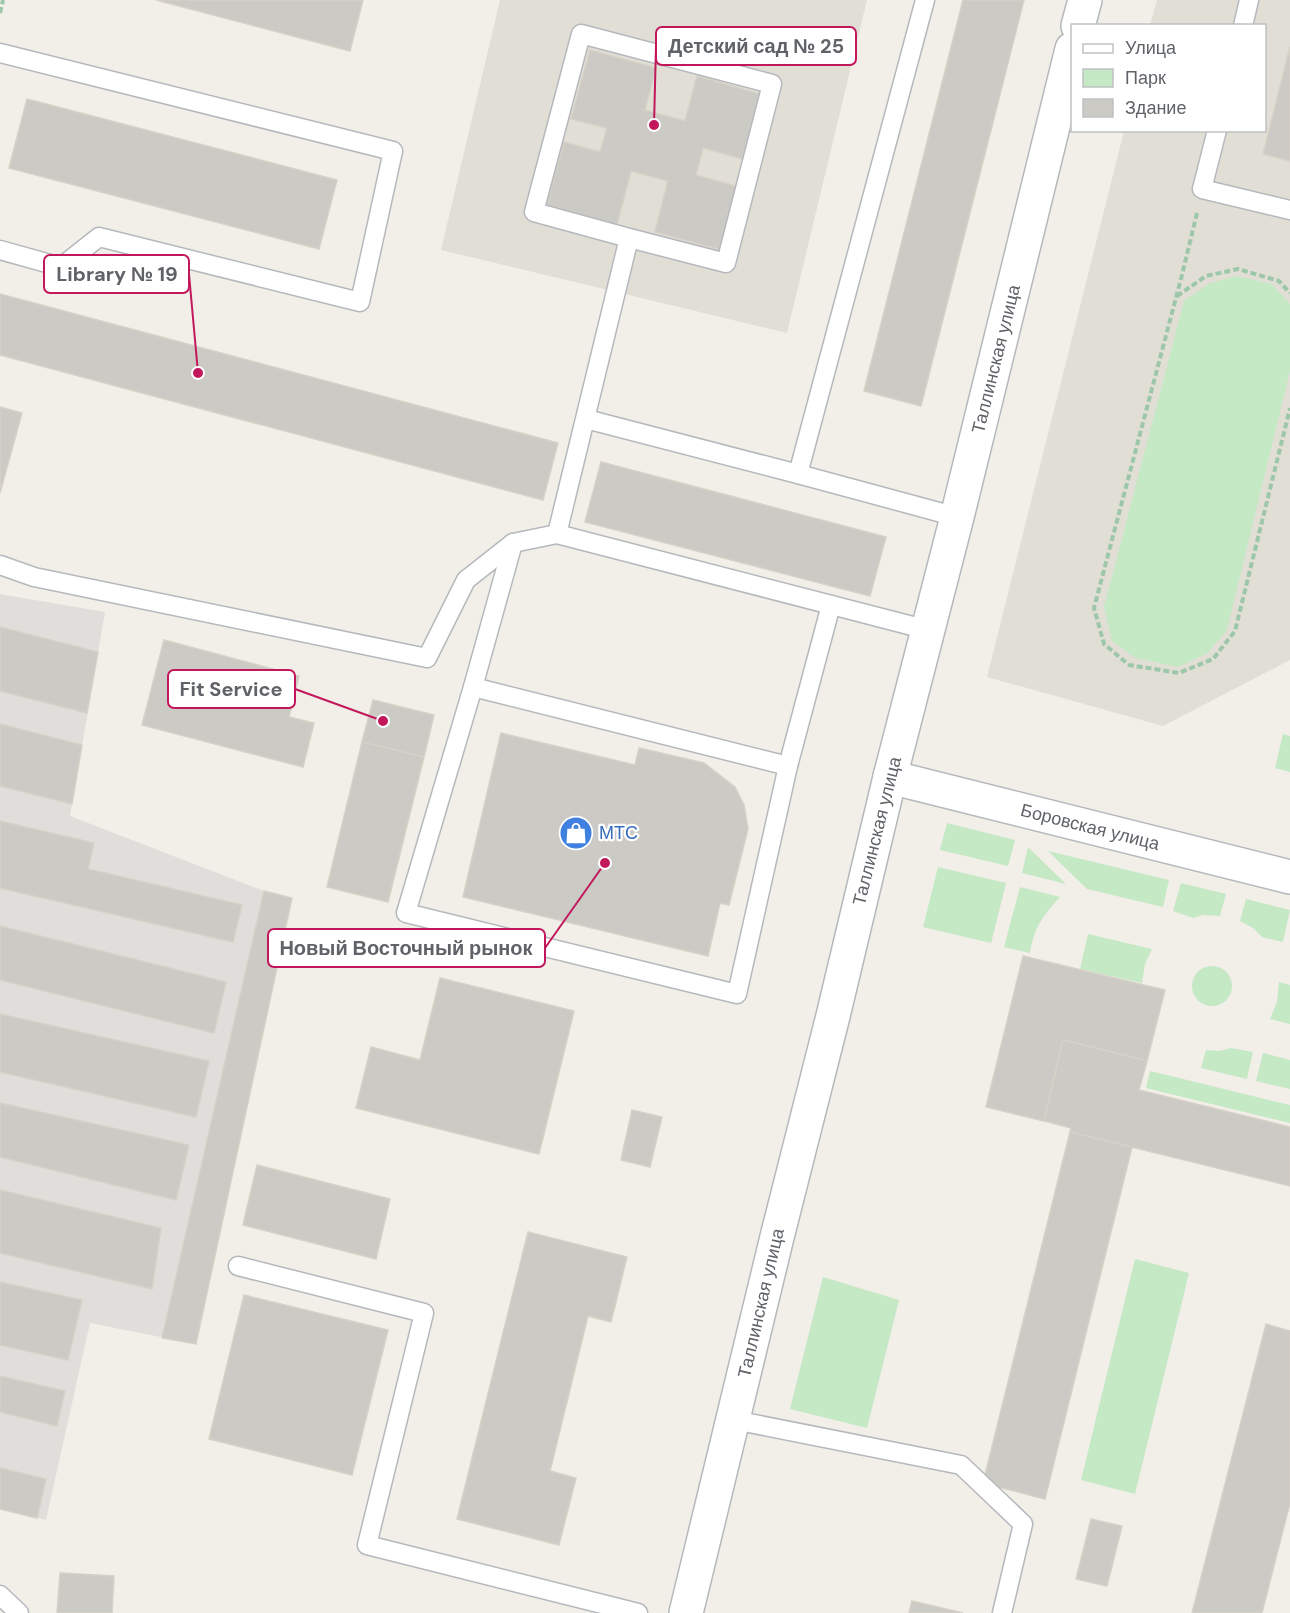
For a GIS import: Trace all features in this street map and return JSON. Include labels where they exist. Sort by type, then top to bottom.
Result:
[{"type":"street","points":[[1079,24],[1085,0]]},
{"type":"street","name":"Таллинская улица","points":[[686,1613],[890,777],[957,517],[1071,53]]},
{"type":"street","name":"Боровская улица","points":[[890,777],[1290,876]]},
{"type":"lane","points":[[798,474],[925,0]]},
{"type":"lane","points":[[1243,24],[1249,0]]},
{"type":"lane","points":[[581,34],[772,84],[726,263],[629,238],[534,212],[581,34]]},
{"type":"lane","points":[[0,52],[393,151],[360,302],[99,237],[61,267],[0,250]]},
{"type":"lane","points":[[1217,132],[1203,189],[1290,210]]},
{"type":"lane","points":[[557,534],[629,238]]},
{"type":"lane","points":[[586,419],[957,517]]},
{"type":"lane","points":[[0,564],[34,577],[427,658],[466,580],[513,543],[557,534],[928,630]]},
{"type":"lane","points":[[513,543],[406,913],[737,994],[788,766],[831,605]]},
{"type":"lane","points":[[473,687],[788,766]]},
{"type":"lane","points":[[238,1266],[424,1312],[367,1545],[638,1613]]},
{"type":"lane","points":[[734,1420],[961,1465],[1023,1524],[1002,1613]]},
{"type":"lane","points":[[0,1595],[19,1613]]},
{"type":"path","points":[[0,13],[3,0]]},
{"type":"path","points":[[1203,189],[1094,608],[1104,644],[1129,665],[1179,673],[1213,659],[1235,631],[1290,408]]},
{"type":"path","points":[[1176,296],[1206,276],[1238,269],[1279,281],[1290,293]]},
{"type":"shaded area","points":[[500,0],[867,0],[787,333],[441,250]]},
{"type":"shaded area","points":[[1157,0],[1290,0],[1290,660],[1163,726],[987,677],[1124,132],[1266,132],[1266,24],[1150,24]]},
{"type":"shaded area","points":[[0,594],[105,612],[70,816],[264,891],[292,898],[196,1344],[90,1323],[46,1520],[0,1509]]},
{"type":"green space","points":[[1237,276],[1272,284],[1290,304],[1290,371],[1227,630],[1208,653],[1178,667],[1135,658],[1112,641],[1104,607],[1184,301],[1210,283]]},
{"type":"green space","points":[[1283,734],[1290,736],[1290,772],[1275,768]]},
{"type":"green space","points":[[947,823],[1015,840],[1008,866],[940,850]]},
{"type":"green space","points":[[1028,847],[1066,884],[1022,873]]},
{"type":"green space","points":[[1048,851],[1169,880],[1163,907],[1087,889]]},
{"type":"green space","points":[[938,867],[1006,883],[991,943],[923,927]]},
{"type":"green space","points":[[1181,883],[1226,894],[1220,916],[1203,915],[1193,918],[1173,911]]},
{"type":"green space","points":[[1020,887],[1060,897],[1040,922],[1030,953],[1004,947]]},
{"type":"green space","points":[[1246,899],[1290,910],[1283,942],[1262,937],[1253,928],[1240,921]]},
{"type":"green space","points":[[1088,934],[1152,949],[1145,964],[1142,983],[1080,969]]},
{"type":"green space","points":[[1212,966],[1220,967],[1226,972],[1231,978],[1231,994],[1226,1000],[1220,1005],[1212,1006],[1204,1005],[1198,1000],[1193,994],[1192,986],[1193,978],[1198,972],[1204,967]]},
{"type":"green space","points":[[1279,982],[1290,985],[1290,1024],[1270,1019],[1277,1002]]},
{"type":"green space","points":[[1231,1048],[1253,1052],[1247,1079],[1201,1068],[1206,1050],[1219,1051]]},
{"type":"green space","points":[[1263,1053],[1290,1060],[1290,1089],[1256,1081]]},
{"type":"green space","points":[[1150,1071],[1290,1105],[1290,1123],[1146,1088]]},
{"type":"green space","points":[[1135,1259],[1189,1273],[1135,1494],[1081,1480]]},
{"type":"green space","points":[[823,1277],[899,1300],[867,1428],[790,1409]]},
{"type":"building","points":[[156,0],[363,0],[350,51]]},
{"type":"building","points":[[963,0],[1024,0],[921,406],[864,391]]},
{"type":"building","points":[[1290,47],[1290,161],[1263,154]]},
{"type":"building","points":[[590,50],[656,68],[645,110],[685,121],[697,76],[760,94],[743,159],[703,148],[696,175],[739,187],[722,250],[655,232],[668,181],[631,171],[617,224],[547,205],[564,142],[600,152],[607,128],[571,119]]},
{"type":"building","points":[[27,99],[337,180],[319,249],[9,168]]},
{"type":"building","points":[[0,294],[558,443],[543,500],[0,355]]},
{"type":"building","points":[[0,407],[22,413],[0,493]]},
{"type":"building","points":[[601,462],[886,537],[870,596],[585,522]]},
{"type":"building","points":[[0,627],[98,652],[87,713],[0,691]]},
{"type":"building","points":[[164,640],[299,676],[289,717],[314,723],[303,767],[142,725]]},
{"type":"building","points":[[373,700],[434,715],[424,757],[362,742]]},
{"type":"building","points":[[0,724],[82,745],[72,804],[0,786]]},
{"type":"building","points":[[501,733],[635,765],[639,748],[704,763],[735,787],[744,805],[748,829],[729,905],[720,903],[708,956],[463,897]]},
{"type":"building","points":[[362,742],[424,757],[388,902],[327,887]]},
{"type":"building","points":[[0,821],[94,843],[88,869],[242,905],[233,942],[0,888]]},
{"type":"building","points":[[264,891],[292,898],[196,1344],[162,1338]]},
{"type":"building","points":[[0,926],[226,982],[214,1033],[0,980]]},
{"type":"building","points":[[1023,956],[1165,990],[1147,1061],[1063,1040],[1044,1121],[986,1107]]},
{"type":"building","points":[[440,978],[574,1011],[539,1154],[356,1108],[371,1047],[420,1060]]},
{"type":"building","points":[[0,1014],[209,1061],[196,1117],[0,1072]]},
{"type":"building","points":[[1063,1040],[1147,1061],[1139,1090],[1290,1127],[1290,1186],[1070,1132],[1071,1128],[1044,1121]]},
{"type":"building","points":[[0,1103],[189,1145],[176,1200],[0,1157]]},
{"type":"building","points":[[632,1110],[662,1117],[650,1167],[621,1160]]},
{"type":"building","points":[[1070,1132],[1132,1147],[1045,1499],[983,1483]]},
{"type":"building","points":[[257,1165],[390,1199],[376,1259],[243,1225]]},
{"type":"building","points":[[0,1190],[161,1228],[152,1289],[0,1253]]},
{"type":"building","points":[[528,1232],[627,1257],[611,1322],[588,1316],[550,1471],[576,1478],[559,1545],[457,1519]]},
{"type":"building","points":[[0,1282],[82,1300],[68,1360],[0,1345]]},
{"type":"building","points":[[244,1295],[388,1330],[352,1475],[209,1439]]},
{"type":"building","points":[[1266,1324],[1290,1331],[1290,1503],[1262,1613],[1192,1613]]},
{"type":"building","points":[[0,1376],[65,1391],[57,1426],[0,1412]]},
{"type":"building","points":[[0,1468],[46,1479],[37,1518],[0,1509]]},
{"type":"building","points":[[1091,1519],[1122,1526],[1107,1586],[1076,1579]]},
{"type":"building","points":[[60,1573],[114,1576],[112,1613],[57,1613]]},
{"type":"building","points":[[912,1601],[963,1613],[909,1613]]},
{"type":"place","name":"Детский сад № 25","points":[[654,125]]},
{"type":"place","name":"Library № 19","points":[[198,373]]},
{"type":"place","name":"Fit Service","points":[[383,721]]},
{"type":"place","name":"МТС","points":[[576,833]]},
{"type":"place","name":"Новый Восточный рынок","points":[[605,863]]}]
